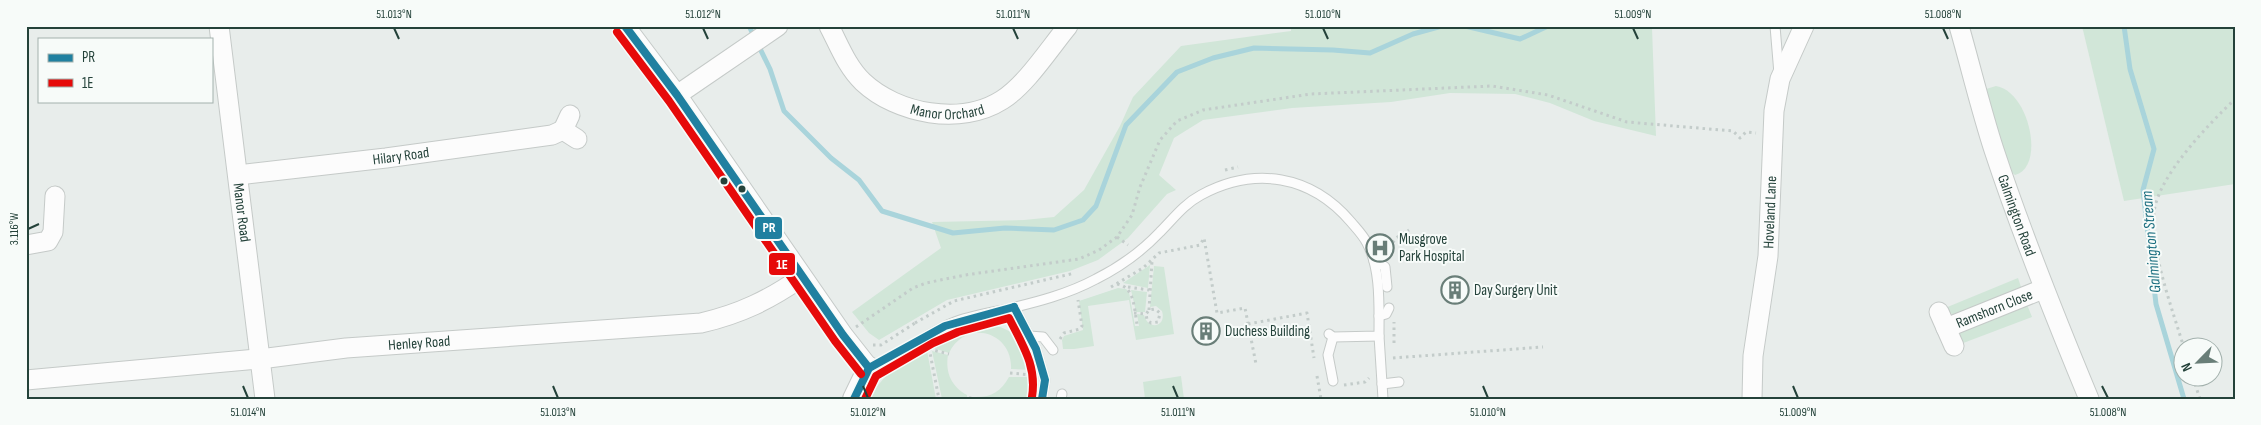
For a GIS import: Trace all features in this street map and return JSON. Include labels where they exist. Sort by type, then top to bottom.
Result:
[{"type":"street","name":"Manor Road","points":[[218,26],[238,175],[264,399]]},
{"type":"street","points":[[625,26],[677,95],[802,277],[869,368],[854,399]]},
{"type":"street","name":"Manor Orchard","points":[[829,26],[852,69],[874,91],[904,106],[941,114],[961,114],[974,111],[1003,99],[1031,71],[1068,26]]},
{"type":"street","points":[[1780,79],[1804,26]]},
{"type":"street","name":"Galmington Road","points":[[1959,26],[1994,148],[2043,289],[2089,399]]},
{"type":"street","points":[[677,95],[764,36]]},
{"type":"street","name":"Hoveland Lane","points":[[1752,399],[1753,356],[1768,256],[1771,136],[1780,79]]},
{"type":"street","name":"Hilary Road","points":[[238,175],[386,158],[552,134],[570,128]]},
{"type":"street","points":[[26,245],[48,241],[53,232],[55,196]]},
{"type":"street","name":"Henley Road","points":[[26,380],[366,346],[701,322],[740,313],[759,304],[802,277]]},
{"type":"street","name":"Ramshorn Close","points":[[1954,346],[1943,320],[2043,289]]},
{"type":"lane","name":"Hoveland Lane","points":[[1775,26],[1780,79]]},
{"type":"lane","points":[[869,368],[885,362],[952,323],[1074,290],[1097,279],[1135,256],[1173,217],[1200,195],[1240,180],[1274,178],[1320,194],[1342,212],[1367,243],[1374,261],[1383,399]]},
{"type":"lane","points":[[1374,261],[1385,267],[1387,286]]},
{"type":"lane","points":[[1014,307],[1036,348],[1044,374],[1042,399]]},
{"type":"lane","points":[[1379,316],[1386,314],[1388,308]]},
{"type":"lane","points":[[1029,336],[1043,338],[1053,350]]},
{"type":"lane","points":[[1336,383],[1328,354],[1331,336],[1379,336]]},
{"type":"lane","points":[[1382,379],[1399,382]]},
{"type":"path","points":[[2181,338],[2164,283],[2159,258],[2154,214],[2158,196],[2186,152],[2206,126],[2235,99]]},
{"type":"path","points":[[1651,124],[1733,131],[1740,138],[1746,132],[1771,136]]},
{"type":"path","points":[[1388,255],[1388,249],[1396,238],[1409,230]]},
{"type":"path","points":[[1103,290],[1117,284],[1152,261],[1159,253],[1200,245],[1204,238],[1217,313],[1245,308],[1256,364]]},
{"type":"path","points":[[1122,248],[1127,244]]},
{"type":"path","points":[[1134,313],[1147,312],[1158,310],[1160,320],[1156,323],[1149,322],[1147,312],[1152,261]]},
{"type":"path","points":[[915,323],[954,301],[1071,275],[1081,271]]},
{"type":"path","points":[[1117,284],[1149,290]]},
{"type":"path","points":[[1128,287],[1137,324]]},
{"type":"path","points":[[1060,342],[1064,333],[1080,330],[1082,326],[1077,302],[1083,297]]},
{"type":"path","points":[[1248,324],[1306,313],[1315,362]]},
{"type":"path","points":[[1393,358],[1543,347]]},
{"type":"path","points":[[929,349],[949,354]]},
{"type":"path","points":[[1316,371],[1323,399]]},
{"type":"path","points":[[1336,383],[1365,382],[1372,376],[1382,379]]},
{"type":"green space","points":[[1291,26],[1655,26],[1652,28],[1656,136],[1594,121],[1550,103],[1515,94],[1450,93],[1391,102],[1292,108],[1203,120],[1174,138],[1159,175],[1176,190],[1167,194],[1128,238],[1098,260],[1070,271],[947,300],[879,340],[869,333],[852,312],[941,248],[932,222],[1024,220],[1054,217],[1084,190],[1120,126],[1133,97],[1181,46],[1291,31]]},
{"type":"green space","points":[[2082,26],[2235,26],[2235,184],[2124,201]]},
{"type":"green space","points":[[1996,86],[2008,91],[2017,101],[2025,114],[2030,129],[2030,158],[2024,169],[2015,175],[2008,169],[1986,89]]},
{"type":"green space","points":[[1150,265],[1148,288],[1123,283]]},
{"type":"green space","points":[[1154,266],[1164,267],[1174,334],[1136,340],[1129,300],[1088,306],[1094,346],[1063,349],[1062,340],[1064,336],[1083,330],[1079,301],[1118,288],[1126,289],[1129,292],[1135,326],[1139,326],[1137,314],[1144,315],[1146,320],[1153,325],[1160,324],[1163,316],[1162,311],[1156,306],[1150,307]]},
{"type":"green space","points":[[2018,278],[2022,290],[1958,316],[1947,312],[1945,308]]},
{"type":"green space","points":[[1131,290],[1147,292],[1145,312],[1136,312]]},
{"type":"green space","points":[[2026,302],[2032,317],[1958,345],[1957,339],[1961,331]]},
{"type":"green space","points":[[981,324],[1001,327],[1018,337],[1029,351],[1036,370],[1011,369],[1010,356],[1005,346],[997,338],[987,334],[977,333],[966,336],[957,342],[949,353],[930,347],[929,343]]},
{"type":"green space","points":[[926,345],[936,399],[866,399],[886,376]]},
{"type":"green space","points":[[932,351],[948,355],[947,362],[951,379],[957,388],[967,395],[967,399],[942,399]]},
{"type":"green space","points":[[1181,376],[1184,399],[1145,399],[1143,382]]},
{"type":"green space","points":[[1009,377],[1038,377],[1038,387],[1034,399],[973,399],[973,397],[990,395],[999,390]]},
{"type":"waterway","points":[[749,26],[770,69],[784,111],[831,158],[859,180],[882,211],[953,233],[1005,228],[1054,230],[1083,220],[1096,206],[1126,125],[1177,72],[1213,58],[1254,48],[1370,53],[1413,34],[1442,26]]},
{"type":"waterway","points":[[1465,26],[1520,39],[1548,26]]},
{"type":"waterway","name":"Galmington Stream","points":[[2124,26],[2130,69],[2154,149],[2143,190],[2156,304],[2184,399]]},
{"type":"transit line","name":"PR","points":[[625,26],[677,95],[843,335],[869,368]]},
{"type":"transit line","name":"1E","points":[[617,32],[669,101],[835,341],[861,374]]},
{"type":"transit line","name":"PR","points":[[1014,307],[1036,349],[1045,380],[1042,399]]},
{"type":"transit line","name":"PR","points":[[854,399],[869,368],[945,326],[1014,307]]},
{"type":"transit line","name":"1E","points":[[865,399],[876,376],[933,343],[958,332],[1009,318],[1024,347],[1031,366],[1032,397]]},
{"type":"place","name":"Musgrove Park Hospital","points":[[1380,248]]},
{"type":"place","name":"Day Surgery Unit","points":[[1455,290]]},
{"type":"place","name":"Duchess Building","points":[[1206,331]]}]
